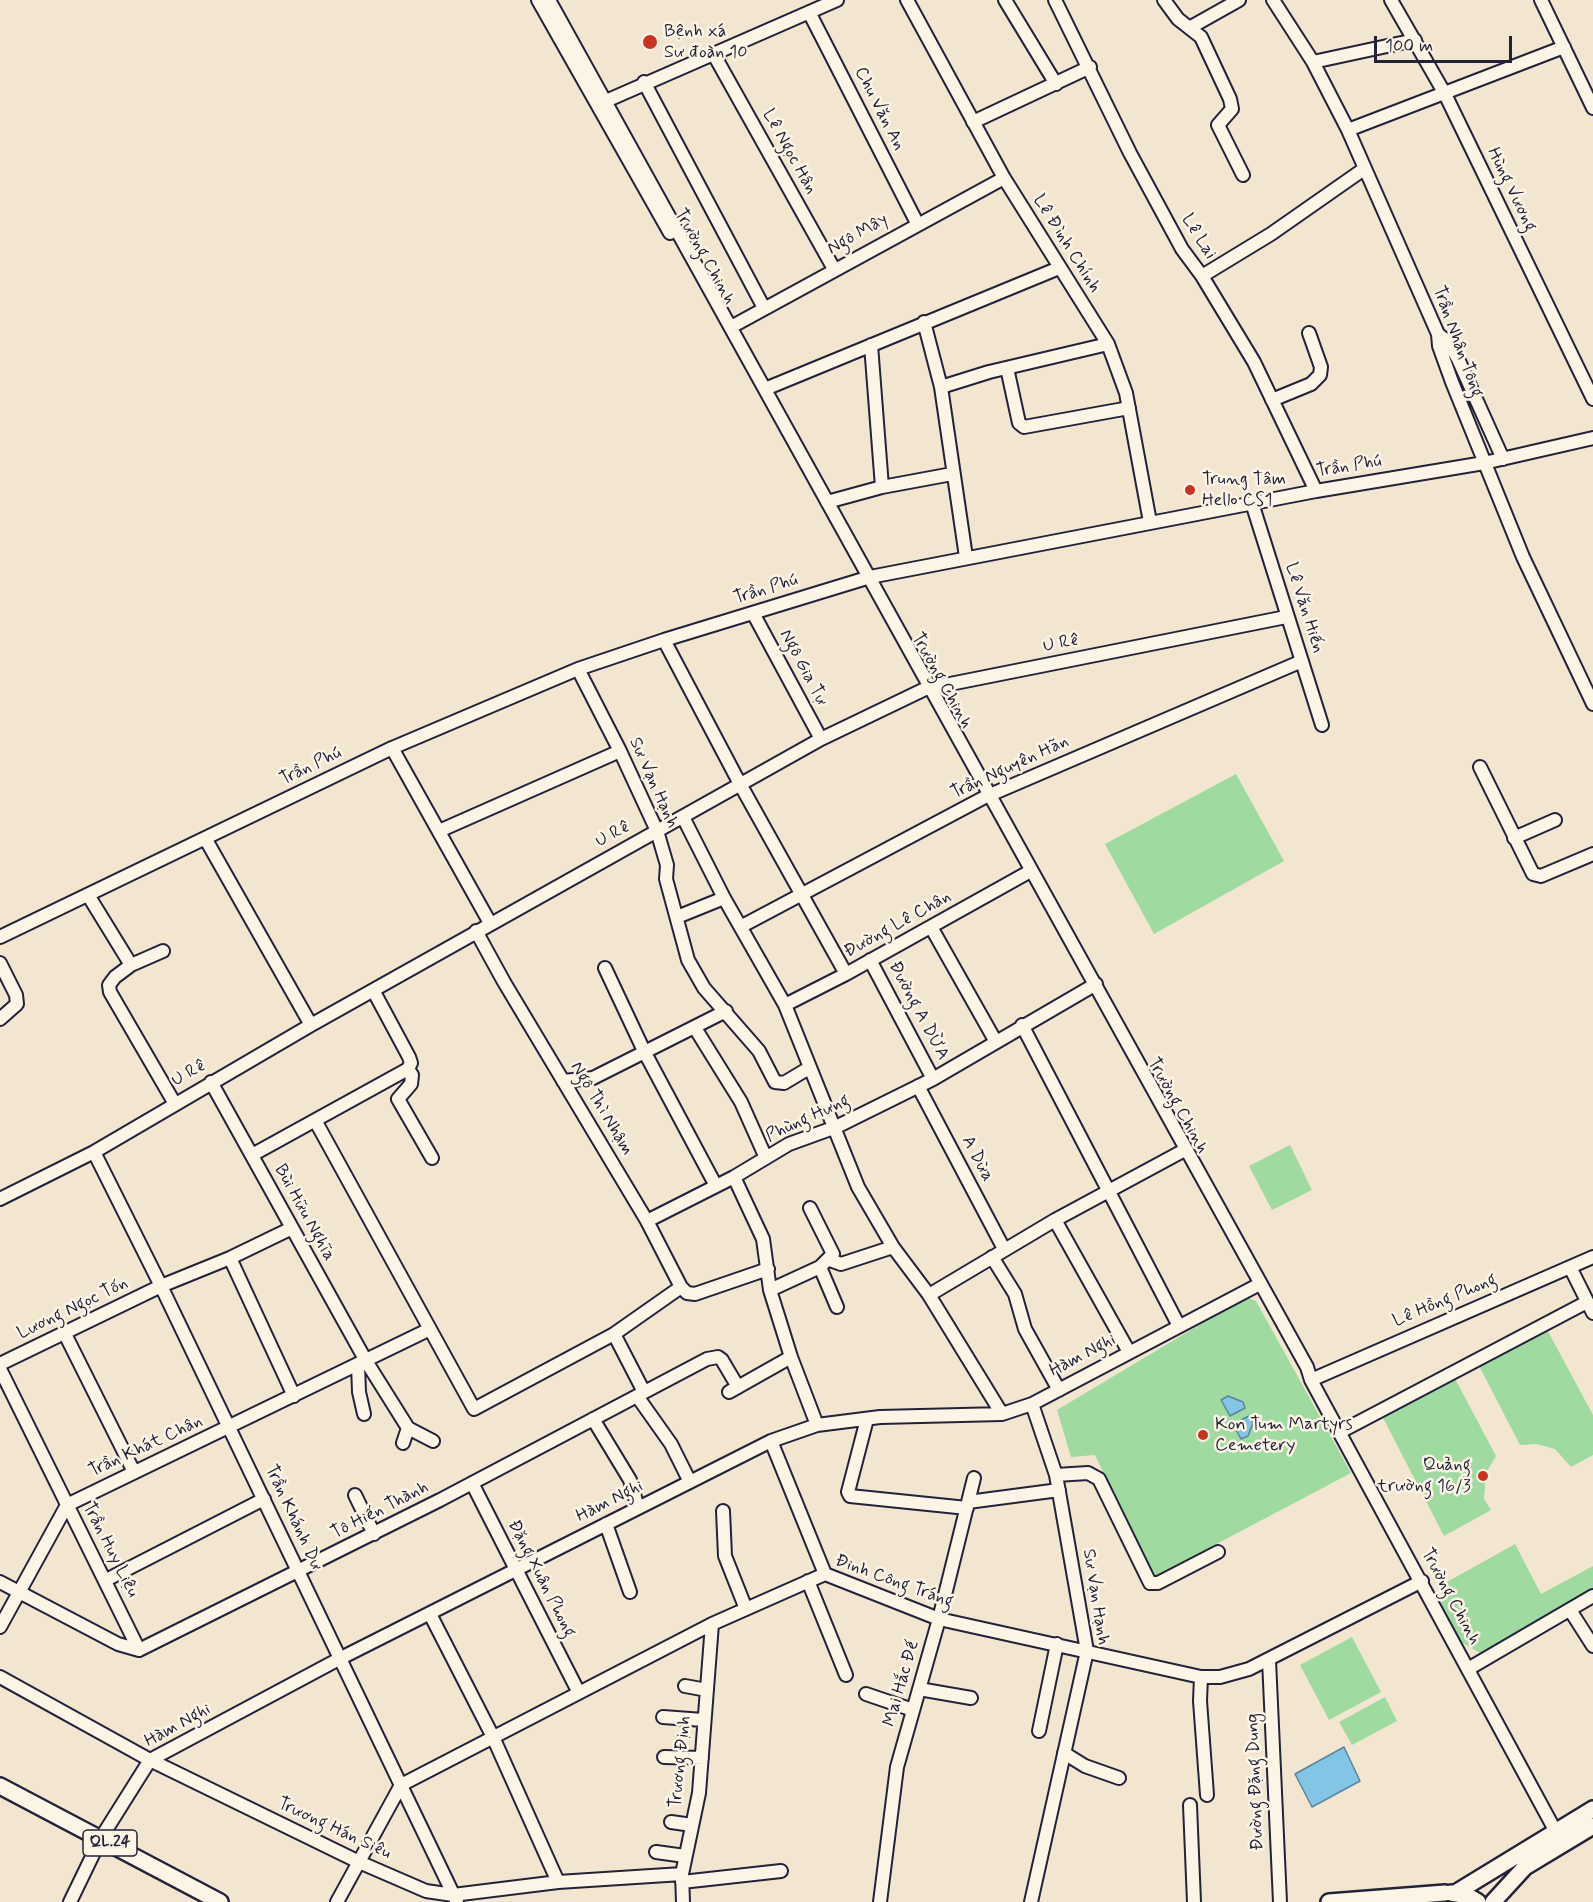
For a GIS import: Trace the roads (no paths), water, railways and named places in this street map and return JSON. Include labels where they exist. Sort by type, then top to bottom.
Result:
[{"type":"main road","name":"QL.24","points":[[0,1786],[197,1902]]},
{"type":"main road","name":"QL.24","points":[[0,1797],[220,1902]]},
{"type":"main road","points":[[1429,1902],[1451,1893],[1593,1809]]},
{"type":"main road","points":[[1493,1902],[1525,1867],[1593,1826]]},
{"type":"main road","points":[[1329,1902],[1451,1893],[1478,1902]]},
{"type":"street","name":"Trường Chinh","points":[[538,0],[601,102],[731,327],[866,578]]},
{"type":"street","name":"Trường Chinh","points":[[549,0],[601,102],[1307,1367],[1311,1380],[1422,1581],[1556,1832]]},
{"type":"street","points":[[601,102],[837,0]]},
{"type":"street","name":"Lê Đình Chính","points":[[907,0],[1004,178],[1108,344],[1121,374],[1150,522]]},
{"type":"street","points":[[1005,0],[1056,84]]},
{"type":"street","name":"Lê Lai","points":[[1055,0],[1136,163],[1182,249],[1202,276],[1254,362],[1316,491]]},
{"type":"street","points":[[1164,0],[1178,19],[1201,37],[1232,104],[1232,109],[1218,125],[1244,175]]},
{"type":"street","points":[[1191,27],[1239,0]]},
{"type":"street","name":"Trần Nhân Tông","points":[[1273,0],[1312,62],[1348,130],[1438,334],[1442,355],[1523,557],[1593,704]]},
{"type":"street","name":"Hùng Vương","points":[[1391,0],[1445,94],[1593,399]]},
{"type":"street","points":[[1541,0],[1593,108]]},
{"type":"street","name":"Chu Văn An","points":[[809,12],[917,223]]},
{"type":"street","points":[[1312,62],[1415,40]]},
{"type":"street","points":[[1348,130],[1564,47]]},
{"type":"street","name":"Lê Ngọc Hân","points":[[713,53],[834,269]]},
{"type":"street","points":[[973,123],[1090,67]]},
{"type":"street","points":[[644,82],[764,308]]},
{"type":"street","points":[[1202,276],[1364,169]]},
{"type":"street","name":"Ngô Mây","points":[[731,327],[917,223],[1004,178]]},
{"type":"street","points":[[765,389],[1059,268]]},
{"type":"street","points":[[924,322],[941,387],[966,557]]},
{"type":"street","points":[[1272,400],[1311,384],[1320,375],[1321,367],[1309,333]]},
{"type":"street","points":[[1438,334],[1448,342],[1458,358],[1503,459]]},
{"type":"street","points":[[941,387],[1007,368],[1108,344]]},
{"type":"street","points":[[871,345],[882,487]]},
{"type":"street","points":[[1007,368],[1019,423],[1024,427],[1129,408]]},
{"type":"street","name":"Trần Phú","points":[[0,938],[392,747],[578,669],[664,640],[866,578],[1316,491],[1484,463],[1593,438]]},
{"type":"street","points":[[827,502],[882,487],[952,474]]},
{"type":"street","name":"Lê Văn Hiến","points":[[1252,503],[1286,617],[1322,725]]},
{"type":"street","name":"Ngô Gia Tự","points":[[753,613],[821,739]]},
{"type":"street","name":"U Rê","points":[[0,1199],[94,1152],[211,1082],[490,923],[821,739],[928,689],[1286,617]]},
{"type":"street","points":[[664,640],[740,784],[846,974]]},
{"type":"street","name":"Trần Nguyên Hãn","points":[[742,926],[988,795],[1302,661]]},
{"type":"street","name":"Sư Vạn Hạnh","points":[[578,669],[620,751],[657,831],[667,865],[666,879],[688,960],[704,988],[759,1051],[775,1082],[784,1083],[810,1068]]},
{"type":"street","points":[[392,747],[490,923]]},
{"type":"street","points":[[439,831],[620,751]]},
{"type":"street","points":[[1480,767],[1530,871],[1536,876],[1593,854]]},
{"type":"street","name":"Trường Chinh","points":[[988,795],[1027,873],[1093,985],[1181,1152],[1301,1370],[1311,1380]]},
{"type":"street","points":[[683,817],[724,898],[785,1005],[836,1127],[858,1187],[893,1247],[929,1295],[1002,1414]]},
{"type":"street","points":[[1514,838],[1555,820]]},
{"type":"street","points":[[205,838],[311,1025]]},
{"type":"street","name":"Đường Lê Chân","points":[[785,1005],[846,974],[1027,873]]},
{"type":"street","points":[[88,895],[131,965]]},
{"type":"street","points":[[677,917],[724,898]]},
{"type":"street","points":[[931,927],[996,1042]]},
{"type":"street","name":"Ngô Thì Nhậm","points":[[476,931],[647,1221],[681,1287]]},
{"type":"street","points":[[163,951],[131,965],[115,977],[109,985],[110,992],[175,1104]]},
{"type":"street","name":"Đường A DỪA","points":[[870,960],[933,1078]]},
{"type":"street","points":[[0,963],[17,1004],[0,1019]]},
{"type":"street","points":[[605,968],[644,1051],[716,1186]]},
{"type":"street","name":"Phùng Hưng","points":[[734,1177],[789,1144],[836,1127],[933,1078],[1093,985]]},
{"type":"street","points":[[252,1155],[316,1122],[408,1069],[411,1064],[409,1057],[374,990]]},
{"type":"street","points":[[563,1081],[593,1078],[726,1011]]},
{"type":"street","points":[[1022,1025],[1179,1326]]},
{"type":"street","points":[[695,1028],[741,1102],[766,1158]]},
{"type":"street","points":[[408,1069],[412,1075],[411,1084],[398,1100],[432,1158]]},
{"type":"street","name":"Bùi Hữu Nghĩa","points":[[211,1082],[292,1228],[362,1363],[408,1428]]},
{"type":"street","name":"A Dừa","points":[[918,1086],[1004,1250]]},
{"type":"street","points":[[316,1122],[474,1408],[614,1334],[681,1287],[687,1293],[695,1294],[768,1269]]},
{"type":"street","name":"Trần Khánh Dư","points":[[94,1152],[161,1286],[455,1898]]},
{"type":"street","points":[[929,1295],[1054,1220],[1181,1152]]},
{"type":"street","points":[[647,1221],[734,1177],[763,1239],[770,1290],[791,1356],[817,1425]]},
{"type":"street","points":[[810,1208],[833,1254],[825,1264]]},
{"type":"street","points":[[1054,1220],[1129,1352]]},
{"type":"street","name":"Lương Ngọc Tốn","points":[[0,1364],[161,1286],[230,1258],[292,1228]]},
{"type":"street","points":[[770,1290],[825,1264],[841,1264],[893,1247]]},
{"type":"street","points":[[992,1257],[1015,1294],[1025,1329],[1059,1390]]},
{"type":"street","name":"Lê Hồng Phong","points":[[1311,1380],[1593,1257]]},
{"type":"street","points":[[230,1258],[294,1396]]},
{"type":"street","points":[[825,1264],[837,1307]]},
{"type":"street","points":[[1340,1432],[1590,1307],[1570,1267]]},
{"type":"street","name":"Hàm Nghi","points":[[70,1902],[98,1843],[150,1760],[339,1659],[771,1441],[817,1425],[867,1419],[1002,1414],[1032,1404],[1256,1286]]},
{"type":"street","name":"Trần Khát Chân","points":[[67,1505],[430,1329]]},
{"type":"street","points":[[65,1334],[134,1472]]},
{"type":"street","points":[[614,1334],[641,1394],[671,1444],[690,1482]]},
{"type":"street","name":"Tô Hiến Thành","points":[[139,1650],[374,1534],[707,1359],[718,1357],[722,1360],[734,1389],[791,1356]]},
{"type":"street","points":[[362,1363],[359,1392],[364,1414]]},
{"type":"street","name":"Trần Huy Liệu","points":[[0,1370],[139,1650]]},
{"type":"street","name":"Sư Vạn Hạnh","points":[[1031,1902],[1087,1651],[1056,1475],[1032,1404]]},
{"type":"street","points":[[593,1419],[625,1471],[638,1508]]},
{"type":"street","points":[[867,1419],[848,1492],[850,1496],[967,1505],[1059,1490]]},
{"type":"street","points":[[403,1443],[408,1428],[433,1441]]},
{"type":"street","points":[[771,1441],[825,1574]]},
{"type":"street","points":[[1056,1475],[1088,1473],[1098,1479],[1150,1583],[1158,1582],[1218,1552]]},
{"type":"street","name":"Mai Hắc Đế","points":[[880,1902],[897,1767],[939,1619],[974,1478]]},
{"type":"street","name":"Đặng Xuân Phong","points":[[472,1483],[578,1691]]},
{"type":"street","points":[[355,1495],[374,1534]]},
{"type":"street","points":[[105,1580],[264,1499]]},
{"type":"street","points":[[0,1627],[67,1505]]},
{"type":"street","points":[[723,1511],[725,1556],[746,1609]]},
{"type":"street","points":[[606,1524],[630,1592]]},
{"type":"street","name":"Đinh Công Tráng","points":[[401,1785],[578,1691],[712,1624],[825,1574],[939,1619],[1201,1677],[1235,1675],[1269,1660],[1422,1581]]},
{"type":"street","points":[[808,1581],[846,1675]]},
{"type":"street","points":[[0,1582],[118,1644],[139,1650]]},
{"type":"street","points":[[1468,1669],[1593,1596]]},
{"type":"street","points":[[1570,1610],[1593,1646]]},
{"type":"street","points":[[430,1614],[493,1737],[558,1882]]},
{"type":"street","name":"Trương Định","points":[[683,1902],[682,1878],[699,1793],[712,1624]]},
{"type":"street","points":[[1039,1731],[1057,1644]]},
{"type":"street","name":"Đường Đặng Dung","points":[[1269,1660],[1280,1902]]},
{"type":"street","name":"Trương Hán Siêu","points":[[0,1677],[150,1760],[359,1862],[426,1891],[455,1898],[558,1882],[682,1878],[781,1871]]},
{"type":"street","points":[[1201,1677],[1200,1701],[1207,1795]]},
{"type":"street","points":[[685,1686],[707,1690]]},
{"type":"street","points":[[919,1689],[971,1698]]},
{"type":"street","points":[[866,1694],[913,1710]]},
{"type":"street","points":[[663,1717],[703,1720]]},
{"type":"street","points":[[1064,1753],[1085,1766],[1119,1778]]},
{"type":"street","points":[[664,1757],[702,1758]]},
{"type":"street","points":[[338,1902],[401,1785]]},
{"type":"street","points":[[1190,1805],[1194,1902]]},
{"type":"street","points":[[671,1822],[692,1825]]},
{"type":"street","points":[[657,1852],[686,1856]]},
{"type":"water","points":[[1228,1396],[1243,1402],[1245,1408],[1230,1416],[1221,1400]]},
{"type":"water","points":[[1249,1416],[1253,1423],[1248,1436],[1241,1439],[1233,1424]]},
{"type":"water","points":[[1344,1747],[1360,1781],[1312,1807],[1295,1774]]},
{"type":"place","name":"Bệnh xá Sư đoàn 10","points":[[650,42]]},
{"type":"place","name":"Trung Tâm Hello CS1","points":[[1190,490]]},
{"type":"place","name":"Kon Tum Martyrs Cemetery","points":[[1203,1435]]},
{"type":"place","name":"Quảng trường 16/3","points":[[1483,1476]]}]
